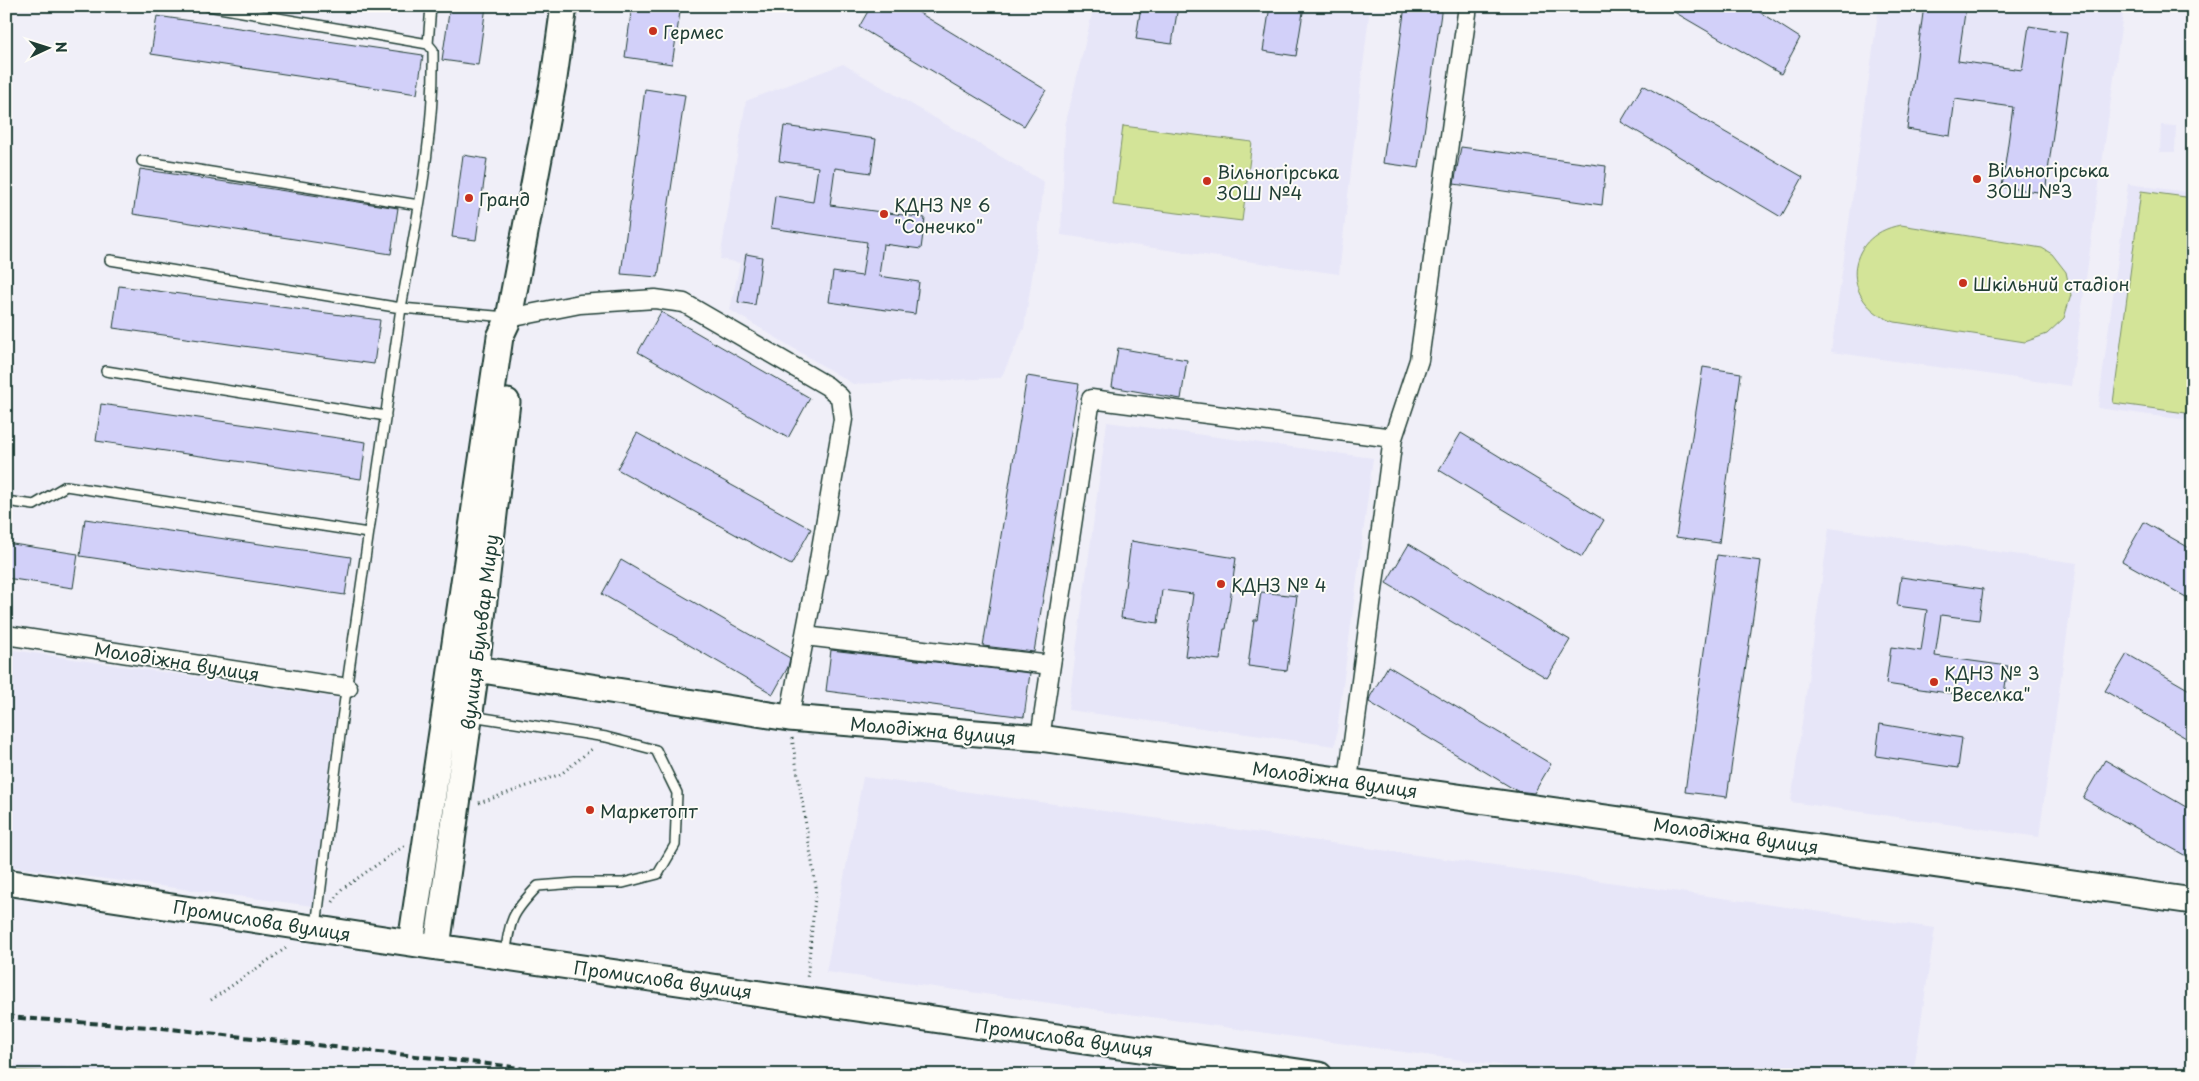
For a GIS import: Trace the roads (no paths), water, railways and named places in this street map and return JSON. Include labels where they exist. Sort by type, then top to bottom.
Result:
[{"type":"street","name":"вулиця Бульвар Миру","points":[[411,943],[500,338],[509,318],[554,78],[564,6]]},
{"type":"street","points":[[1348,780],[1393,438],[1419,360],[1468,6]]},
{"type":"street","points":[[509,318],[580,304],[655,299],[684,304],[827,386],[840,397],[843,419],[789,718]]},
{"type":"street","name":"вулиця Бульвар Миру","points":[[437,948],[468,715],[476,669],[515,341],[509,318]]},
{"type":"street","points":[[1040,738],[1092,399],[1393,438]]},
{"type":"street","name":"Молодіжна вулиця","points":[[6,635],[348,688]]},
{"type":"street","points":[[805,636],[1052,665]]},
{"type":"street","name":"Молодіжна вулиця","points":[[476,669],[789,718],[1040,738],[2193,900]]},
{"type":"street","name":"Промислова вулиця","points":[[6,882],[437,948],[805,999],[1319,1075]]},
{"type":"lane","points":[[208,6],[428,44],[433,50],[434,84],[428,150],[401,308],[368,533],[348,688],[342,719],[316,928]]},
{"type":"lane","points":[[428,44],[432,6]]},
{"type":"lane","points":[[142,161],[419,205]]},
{"type":"lane","points":[[110,260],[401,308],[509,318]]},
{"type":"lane","points":[[106,371],[386,416]]},
{"type":"lane","points":[[6,501],[34,505],[66,486],[368,533]]},
{"type":"lane","points":[[468,715],[606,737],[656,750],[677,793],[674,845],[658,874],[623,882],[538,886],[517,908],[509,927],[505,957]]},
{"type":"railway","points":[[6,1017],[162,1028],[506,1066],[563,1075]]},
{"type":"place","name":"Гермес","points":[[653,31]]},
{"type":"place","name":"Вільногірська ЗОШ №3","points":[[1977,179]]},
{"type":"place","name":"Вільногірська ЗОШ №4","points":[[1207,181]]},
{"type":"place","name":"Гранд","points":[[469,198]]},
{"type":"place","name":"КДНЗ № 6 \"Сонечко\"","points":[[884,214]]},
{"type":"place","name":"Шкільний стадіон","points":[[1963,283]]},
{"type":"place","name":"КДНЗ № 4","points":[[1221,584]]},
{"type":"place","name":"КДНЗ № 3 \"Веселка\"","points":[[1934,682]]},
{"type":"place","name":"Маркетопт","points":[[590,810]]}]
